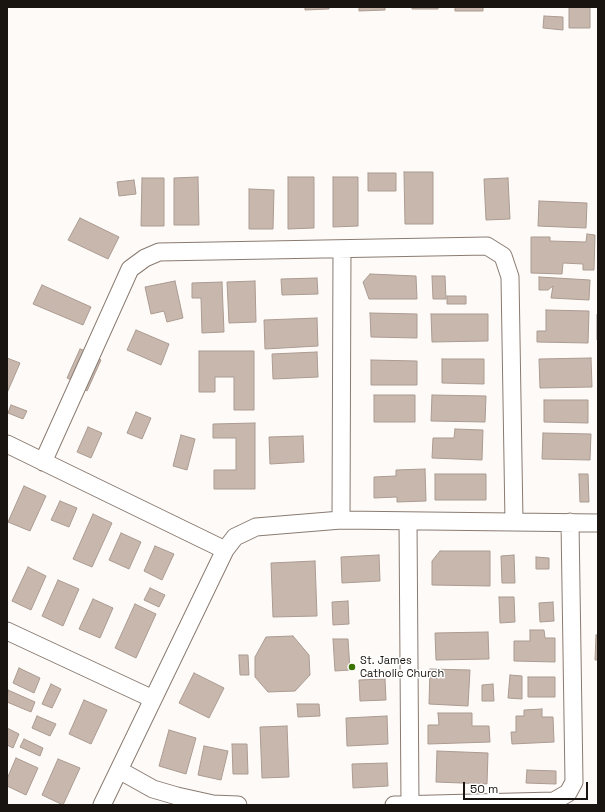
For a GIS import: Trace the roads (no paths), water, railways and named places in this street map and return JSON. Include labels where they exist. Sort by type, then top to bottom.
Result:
[{"type":"street","points":[[43,462],[130,269],[145,258],[159,252],[342,250],[488,246],[503,256],[510,278],[514,522]]},
{"type":"street","points":[[341,520],[342,250]]},
{"type":"street","points":[[7,444],[225,550]]},
{"type":"street","points":[[102,805],[225,550],[235,537],[256,527],[341,520],[408,522],[598,522]]},
{"type":"street","points":[[408,522],[410,805]]},
{"type":"street","points":[[394,805],[554,801],[568,793],[574,782],[570,522]]},
{"type":"street","points":[[7,631],[153,699]]},
{"type":"street","points":[[119,770],[153,788],[177,796],[213,804],[238,805]]},
{"type":"place","name":"St. James Catholic Church","points":[[352,667]]}]
